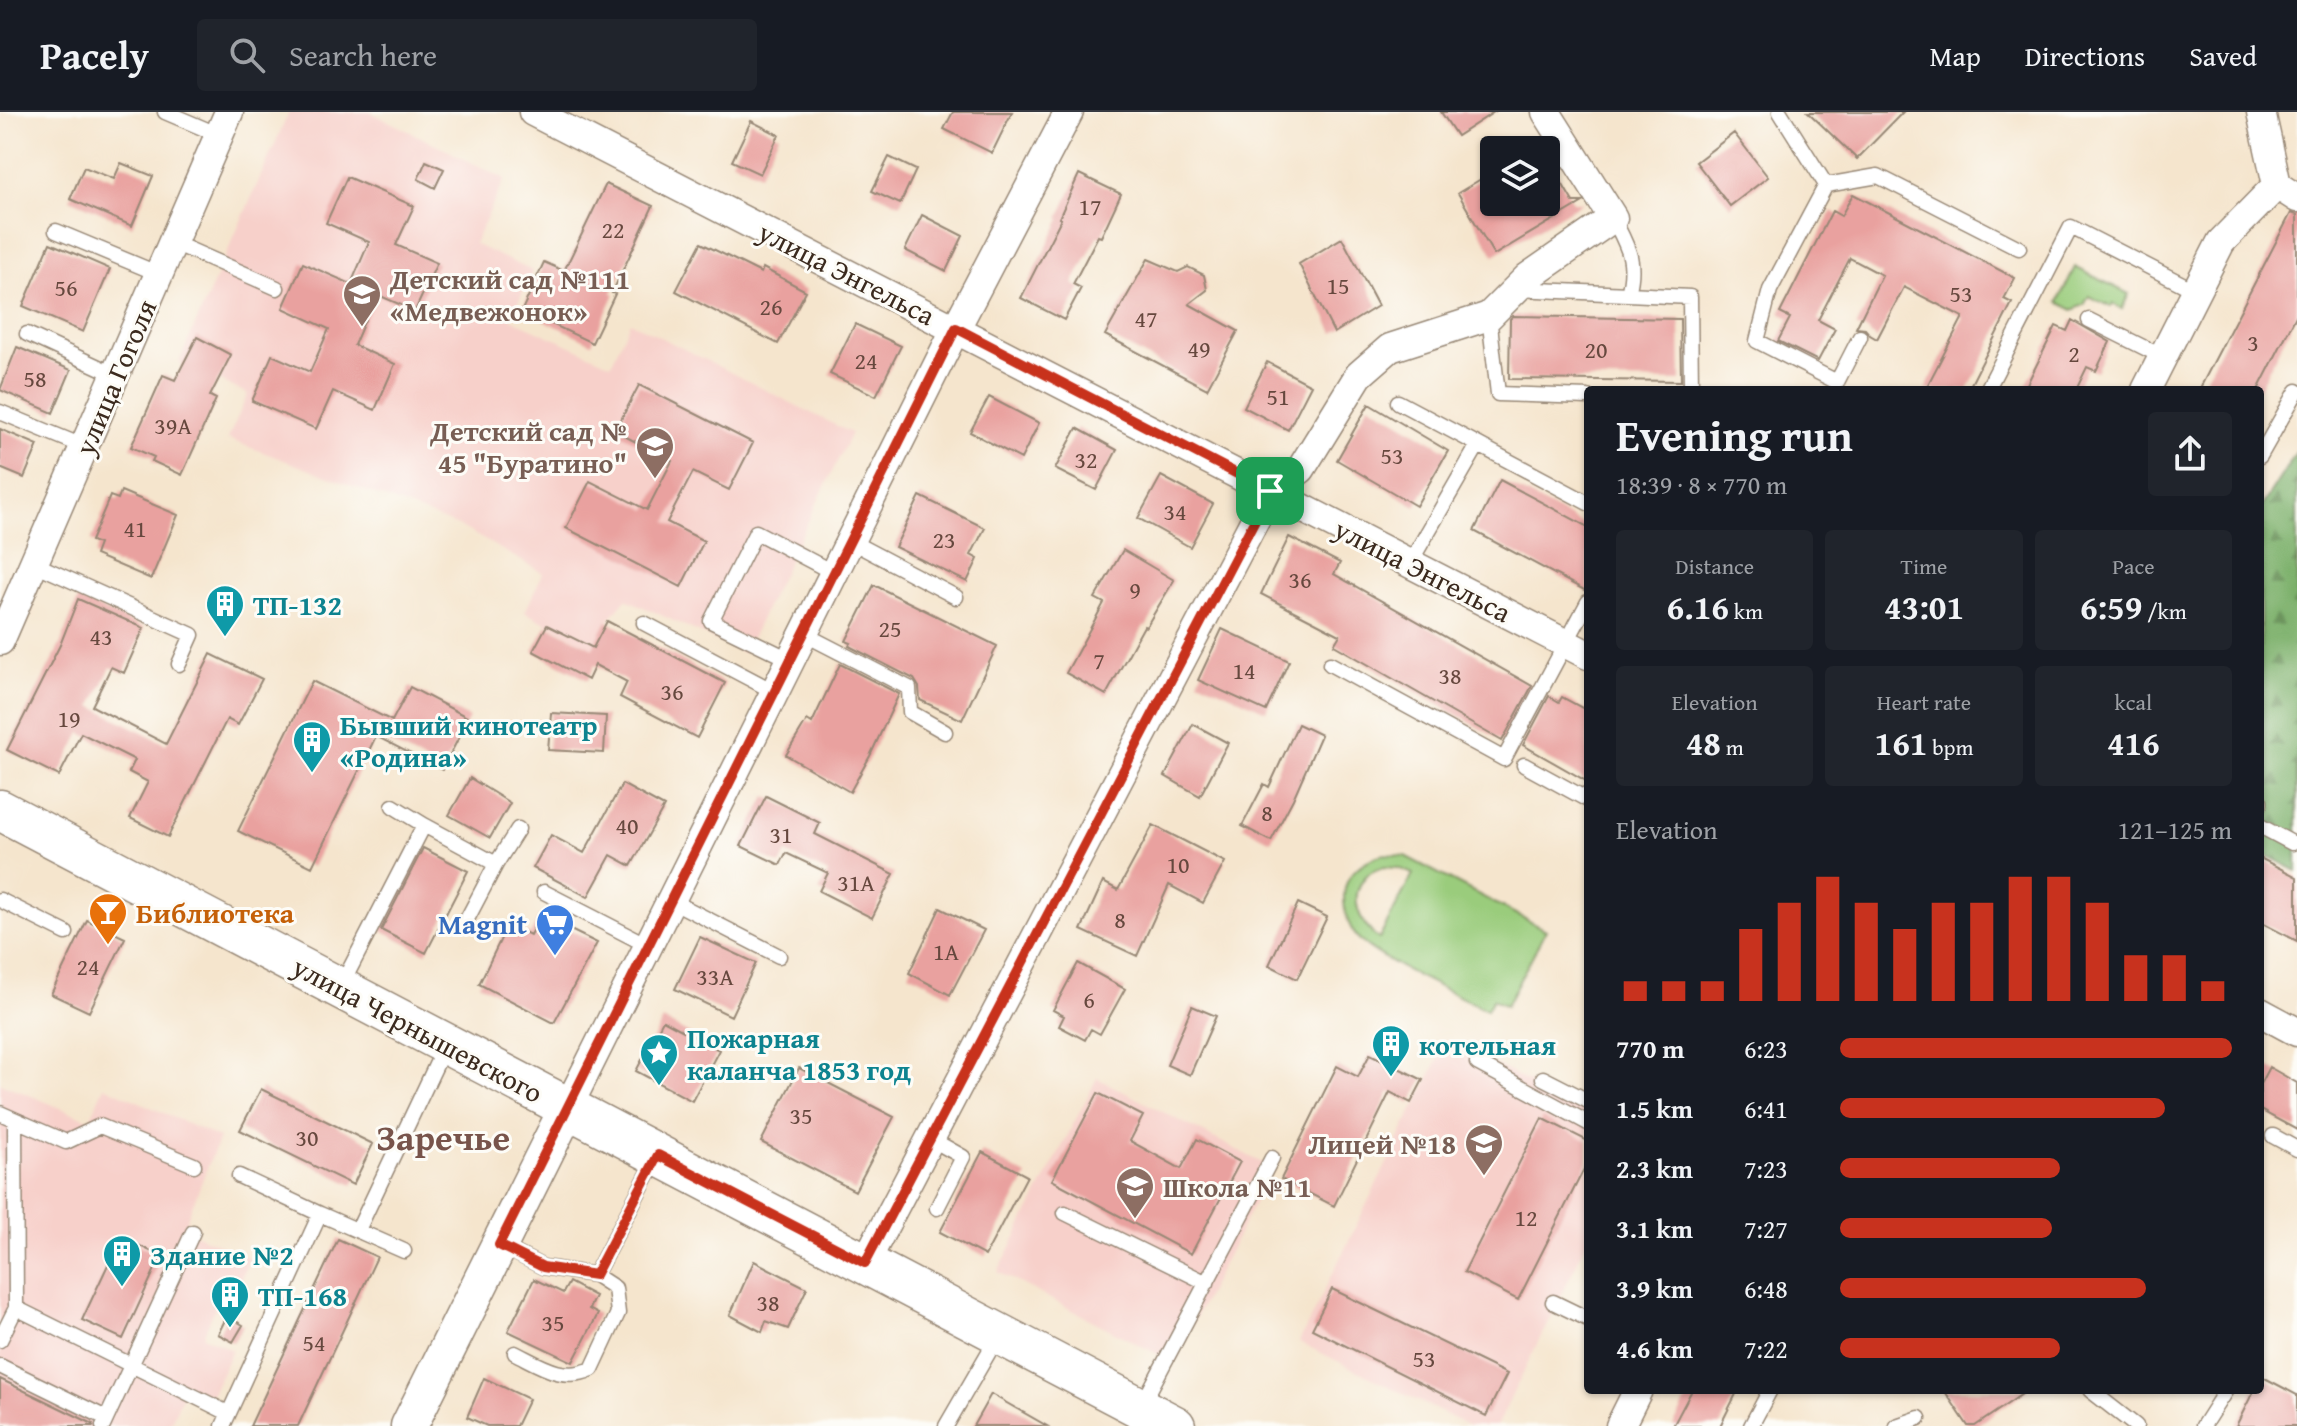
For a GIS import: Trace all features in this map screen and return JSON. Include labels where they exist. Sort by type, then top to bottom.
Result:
[{"type":"main road","name":"улица Чернышевского","points":[[0,810],[1175,1426]]},
{"type":"street","name":"улица Энгельса","points":[[533,112],[1576,649]]},
{"type":"street","points":[[409,1426],[956,328],[1069,112]]},
{"type":"street","points":[[865,1263],[1270,491],[1301,469],[1359,375],[1390,348],[1489,316],[1528,277],[1613,218],[1546,112]]},
{"type":"street","points":[[2148,386],[2221,242],[2287,192],[2261,112]]},
{"type":"street","name":"улица Гоголя","points":[[0,641],[224,123]]},
{"type":"street","points":[[2264,1021],[2297,1032]]},
{"type":"street","points":[[1620,1426],[1636,1394]]},
{"type":"lane","points":[[165,112],[224,123]]},
{"type":"lane","points":[[1780,112],[1826,185]]},
{"type":"lane","points":[[1826,185],[1878,176],[2019,248]]},
{"type":"lane","points":[[1826,185],[1770,290],[1757,341],[1837,382],[1860,337]]},
{"type":"lane","points":[[1613,218],[1630,251],[1634,274],[1628,294]]},
{"type":"lane","points":[[1989,386],[2071,227],[2196,291]]},
{"type":"lane","points":[[56,231],[159,274]]},
{"type":"lane","points":[[172,242],[277,288]]},
{"type":"lane","points":[[1515,289],[1690,297],[1691,386]]},
{"type":"lane","points":[[1489,316],[1498,394],[1584,397]]},
{"type":"lane","points":[[2089,320],[2163,357]]},
{"type":"lane","points":[[27,334],[116,375]]},
{"type":"lane","points":[[2264,449],[2297,391]]},
{"type":"lane","points":[[1398,402],[1584,501]]},
{"type":"lane","points":[[0,412],[85,447]]},
{"type":"lane","points":[[1410,563],[1478,445]]},
{"type":"lane","points":[[791,660],[711,621],[756,532],[834,573]]},
{"type":"lane","points":[[850,541],[956,597]]},
{"type":"lane","points":[[35,564],[192,635],[179,664]]},
{"type":"lane","points":[[1330,664],[1504,759],[1576,649],[1584,618]]},
{"type":"lane","points":[[644,623],[775,692]]},
{"type":"lane","points":[[804,634],[909,688],[910,712],[945,732]]},
{"type":"lane","points":[[1524,765],[1584,798]]},
{"type":"lane","points":[[393,806],[496,864]]},
{"type":"lane","points":[[340,988],[424,825]]},
{"type":"lane","points":[[2264,828],[2292,843]]},
{"type":"lane","points":[[465,923],[518,829]]},
{"type":"lane","points":[[544,892],[649,946]]},
{"type":"lane","points":[[0,900],[66,933]]},
{"type":"lane","points":[[672,901],[779,956]]},
{"type":"lane","points":[[358,1230],[446,1043]]},
{"type":"lane","points":[[1477,1063],[1584,1121]]},
{"type":"lane","points":[[1543,1078],[1584,1099]]},
{"type":"lane","points":[[0,1113],[66,1142],[100,1126],[194,1165]]},
{"type":"lane","points":[[0,1340],[16,1308],[15,1121]]},
{"type":"lane","points":[[2273,1136],[2297,1149]]},
{"type":"lane","points":[[931,1139],[963,1157],[937,1208]]},
{"type":"lane","points":[[595,1275],[658,1155]]},
{"type":"lane","points":[[1141,1408],[1272,1158]]},
{"type":"lane","points":[[239,1176],[404,1251]]},
{"type":"lane","points":[[1065,1213],[1207,1283]]},
{"type":"lane","points":[[16,1308],[133,1364],[226,1420],[320,1214]]},
{"type":"lane","points":[[0,1366],[104,1422],[193,1232]]},
{"type":"lane","points":[[499,1245],[543,1267],[595,1275],[615,1288],[618,1313],[592,1369],[579,1375],[560,1375],[515,1353]]},
{"type":"lane","points":[[1553,1302],[1584,1317]]},
{"type":"lane","points":[[946,1426],[999,1334]]},
{"type":"lane","points":[[1751,1426],[1768,1394]]},
{"type":"lane","points":[[2095,1394],[2136,1426]]},
{"type":"lane","points":[[2203,1426],[2223,1394]]},
{"type":"lane","points":[[1896,1426],[1919,1418]]},
{"type":"shaded area","points":[[289,112],[370,112],[505,179],[474,244],[532,271],[511,319],[611,364],[630,322],[851,433],[744,653],[626,599],[593,648],[525,612],[543,573],[461,527],[228,439],[248,394],[179,362]]},
{"type":"shaded area","name":"Лицей №18","points":[[1448,1039],[1584,1112],[1584,1248],[1497,1426],[1469,1426],[1299,1342]]},
{"type":"shaded area","name":"Школа №11","points":[[1097,1078],[1272,1168],[1173,1362],[998,1272]]},
{"type":"shaded area","points":[[0,1083],[90,1120],[104,1086],[219,1138],[183,1229],[250,1258],[234,1293],[218,1301],[203,1336],[232,1350],[208,1402],[184,1392],[169,1426],[0,1426]]},
{"type":"green space","points":[[2075,267],[2129,294],[2122,309],[2089,296],[2084,305],[2073,310],[2058,302]]},
{"type":"green space","points":[[2297,451],[2297,871],[2264,854],[2264,503]]},
{"type":"green space","points":[[1383,854],[1405,856],[1546,930],[1506,1006],[1493,999],[1487,1010],[1381,956],[1357,937],[1345,912],[1345,888],[1356,869]],"holes":[[[1383,867],[1398,868],[1413,874],[1379,939],[1366,926],[1358,910],[1357,893],[1370,873]]]},
{"type":"building","points":[[953,112],[1012,112],[992,153],[944,129]]},
{"type":"building","points":[[1441,112],[1494,112],[1457,136]]},
{"type":"building","points":[[1808,112],[1903,112],[1857,159]]},
{"type":"building","points":[[751,121],[779,135],[760,174],[732,161]]},
{"type":"building","points":[[1734,133],[1768,177],[1730,206],[1696,162]]},
{"type":"building","points":[[889,157],[916,170],[900,204],[872,191]]},
{"type":"building","points":[[426,161],[444,169],[435,188],[418,179]]},
{"type":"building","points":[[121,163],[153,176],[132,226],[70,199],[84,167],[114,179]]},
{"type":"building","points":[[1079,174],[1121,194],[1101,237],[1098,236],[1073,284],[1081,288],[1064,320],[1021,298],[1061,219]]},
{"type":"building","points":[[347,177],[414,206],[396,245],[437,263],[415,311],[376,294],[354,345],[395,364],[375,410],[333,391],[316,429],[252,401],[272,355],[310,372],[329,329],[283,308],[303,263],[351,284],[369,242],[326,223]]},
{"type":"building","points":[[1480,180],[1480,216],[1559,216],[1494,255],[1458,193]]},
{"type":"building","points":[[1560,180],[1573,202],[1583,202],[1560,216]]},
{"type":"building","points":[[606,184],[653,206],[592,343],[522,310],[544,262],[564,271]]},
{"type":"building","points":[[1853,194],[2015,278],[2004,299],[2012,303],[1970,386],[1927,386],[1963,317],[1904,287],[1877,339],[1865,329],[1856,328],[1882,275],[1850,258],[1818,320],[1835,329],[1818,361],[1778,341],[1790,318],[1780,313],[1832,211],[1841,216]]},
{"type":"building","points":[[2291,213],[2297,215],[2297,314],[2260,386],[2201,386]]},
{"type":"building","points":[[922,215],[963,236],[946,271],[905,250]]},
{"type":"building","points":[[1342,238],[1378,306],[1334,333],[1299,264]]},
{"type":"building","points":[[50,243],[110,269],[83,332],[23,306]]},
{"type":"building","points":[[701,243],[761,273],[763,268],[806,291],[778,344],[676,291]]},
{"type":"building","points":[[1148,259],[1178,272],[1188,267],[1204,275],[1207,290],[1189,304],[1238,331],[1207,389],[1105,335]]},
{"type":"building","points":[[1513,316],[1680,319],[1681,381],[1509,379],[1510,319]]},
{"type":"building","points":[[2072,320],[2110,342],[2096,371],[2087,367],[2078,386],[2026,386],[2056,326],[2067,331]]},
{"type":"building","points":[[855,324],[901,346],[876,396],[830,374]]},
{"type":"building","points":[[197,337],[231,355],[210,396],[216,399],[182,475],[131,447],[163,375],[175,380]]},
{"type":"building","points":[[17,347],[71,370],[53,413],[0,390]]},
{"type":"building","points":[[1267,362],[1311,385],[1288,430],[1244,407]]},
{"type":"building","points":[[639,385],[753,443],[729,490],[693,472],[667,522],[704,541],[681,587],[566,528],[590,481],[647,510],[672,461],[615,431]]},
{"type":"building","points":[[989,397],[1039,423],[1021,459],[970,432]]},
{"type":"building","points":[[1369,404],[1448,451],[1416,506],[1337,460]]},
{"type":"building","points":[[1077,428],[1117,450],[1096,490],[1055,469]]},
{"type":"building","points":[[0,429],[38,445],[24,478],[0,468]]},
{"type":"building","points":[[1161,476],[1213,504],[1190,547],[1138,518]]},
{"type":"building","points":[[1500,480],[1584,525],[1584,590],[1474,531]]},
{"type":"building","points":[[121,491],[178,515],[151,579],[95,555],[99,544],[91,541],[110,496],[118,499]]},
{"type":"building","points":[[920,496],[985,528],[971,555],[978,559],[967,582],[895,547]]},
{"type":"building","points":[[1289,537],[1340,563],[1334,574],[1532,686],[1502,741],[1334,645],[1340,635],[1261,594]]},
{"type":"building","points":[[1123,550],[1174,580],[1144,626],[1106,695],[1066,673],[1104,603],[1095,598]]},
{"type":"building","points":[[874,585],[997,646],[962,720],[920,700],[919,687],[914,679],[849,646],[851,643],[846,641]]},
{"type":"building","points":[[78,599],[144,628],[124,673],[111,667],[92,706],[166,744],[211,654],[262,679],[238,725],[227,719],[168,837],[130,818],[148,782],[129,772],[135,760],[81,733],[59,776],[7,750],[60,645]]},
{"type":"building","points":[[607,621],[725,683],[697,738],[620,697],[627,682],[595,665],[588,680],[533,651],[547,625],[593,648]]},
{"type":"building","points":[[1222,629],[1289,661],[1266,711],[1198,680]]},
{"type":"building","points":[[840,664],[899,694],[850,792],[786,755],[807,720],[812,723]]},
{"type":"building","name":"Бывший кинотеатр «Родина»","points":[[312,681],[392,721],[410,687],[469,718],[442,770],[376,736],[312,867],[238,831]]},
{"type":"building","points":[[1549,696],[1559,702],[1562,697],[1584,709],[1584,780],[1523,745]]},
{"type":"building","points":[[551,713],[606,716],[604,753],[548,750]]},
{"type":"building","points":[[1193,724],[1228,743],[1200,796],[1165,776]]},
{"type":"building","points":[[1298,724],[1321,735],[1271,841],[1242,826],[1264,784],[1269,787]]},
{"type":"building","points":[[470,778],[510,803],[490,838],[449,815]]},
{"type":"building","points":[[622,784],[664,807],[631,866],[611,855],[588,897],[533,868],[551,835],[584,853]]},
{"type":"building","points":[[766,796],[820,823],[815,834],[894,874],[872,918],[819,891],[828,873],[786,853],[780,865],[741,846]]},
{"type":"building","points":[[1153,825],[1225,862],[1203,903],[1169,885],[1137,956],[1081,930],[1103,882],[1118,890]]},
{"type":"building","points":[[423,848],[468,871],[426,953],[381,930]]},
{"type":"building","points":[[2264,860],[2297,877],[2297,941],[2264,924]]},
{"type":"building","points":[[1298,903],[1327,917],[1297,979],[1269,965]]},
{"type":"building","points":[[940,908],[984,930],[950,995],[909,973]]},
{"type":"building","points":[[540,915],[597,943],[554,1023],[479,984],[508,924],[530,935]]},
{"type":"building","points":[[87,920],[125,938],[89,1012],[51,994]]},
{"type":"building","points":[[700,937],[756,963],[731,1016],[675,989]]},
{"type":"building","points":[[1078,963],[1125,989],[1100,1034],[1091,1029],[1085,1040],[1059,1026],[1064,1016],[1053,1010]]},
{"type":"building","points":[[1192,1006],[1216,1016],[1190,1075],[1167,1065]]},
{"type":"building","points":[[663,1020],[719,1050],[692,1101],[636,1071]]},
{"type":"building","points":[[1370,1054],[1423,1080],[1411,1103],[1390,1092],[1334,1206],[1281,1179],[1337,1066],[1358,1077]]},
{"type":"building","points":[[2269,1067],[2297,1083],[2297,1130],[2264,1112],[2264,1076]]},
{"type":"building","points":[[799,1068],[894,1117],[855,1191],[761,1142]]},
{"type":"building","points":[[261,1089],[373,1144],[353,1185],[240,1130]]},
{"type":"building","points":[[1098,1093],[1143,1116],[1130,1141],[1181,1169],[1197,1139],[1240,1162],[1191,1254],[1052,1180]]},
{"type":"building","points":[[1542,1118],[1584,1139],[1584,1169],[1518,1300],[1464,1272]]},
{"type":"building","points":[[982,1152],[1027,1176],[985,1256],[940,1232]]},
{"type":"building","name":"Здание №2","points":[[121,1237],[161,1256],[123,1339],[82,1320]]},
{"type":"building","points":[[338,1239],[377,1257],[298,1426],[250,1426]]},
{"type":"building","points":[[754,1261],[807,1288],[788,1329],[766,1321],[762,1332],[730,1315]]},
{"type":"building","points":[[534,1279],[563,1293],[569,1282],[595,1296],[589,1309],[598,1314],[573,1362],[508,1331]]},
{"type":"building","points":[[1332,1289],[1507,1374],[1486,1416],[1312,1329]]},
{"type":"building","name":"ТП-168","points":[[227,1316],[243,1325],[233,1342],[218,1334]]},
{"type":"building","points":[[484,1378],[529,1399],[516,1426],[487,1426],[467,1417]]},
{"type":"building","points":[[2264,1378],[2297,1395],[2297,1426],[2236,1426],[2252,1394],[2264,1394]]},
{"type":"building","points":[[0,1379],[93,1424],[93,1426],[0,1426]]},
{"type":"building","points":[[991,1394],[1047,1426],[973,1426]]},
{"type":"building","points":[[1690,1394],[1736,1394],[1720,1426],[1673,1426]]},
{"type":"building","points":[[1947,1394],[2022,1394],[1975,1426],[1968,1426]]},
{"type":"place","name":"Детский сад №111 «Медвежонок»","points":[[362,328]]},
{"type":"place","name":"Детский сад № 45 \"Буратино\"","points":[[655,480]]},
{"type":"place","name":"ТП-132","points":[[225,638]]},
{"type":"place","name":"Бывший кинотеатр «Родина»","points":[[312,774]]},
{"type":"place","name":"Библиотека","points":[[108,946]]},
{"type":"place","name":"Magnit","points":[[555,957]]},
{"type":"place","name":"котельная","points":[[1391,1078]]},
{"type":"place","name":"Пожарная каланча 1853 год","points":[[659,1087]]},
{"type":"place","name":"Лицей №18","points":[[1484,1177]]},
{"type":"place","name":"Школа №11","points":[[1135,1220]]},
{"type":"place","name":"Здание №2","points":[[122,1288]]},
{"type":"place","name":"ТП-168","points":[[230,1329]]},
{"type":"district","name":"Заречье","points":[[443,1136]]},
{"type":"route","points":[[956,328],[1270,491],[865,1263],[658,1155],[595,1275],[543,1267],[499,1245],[956,328]]}]
